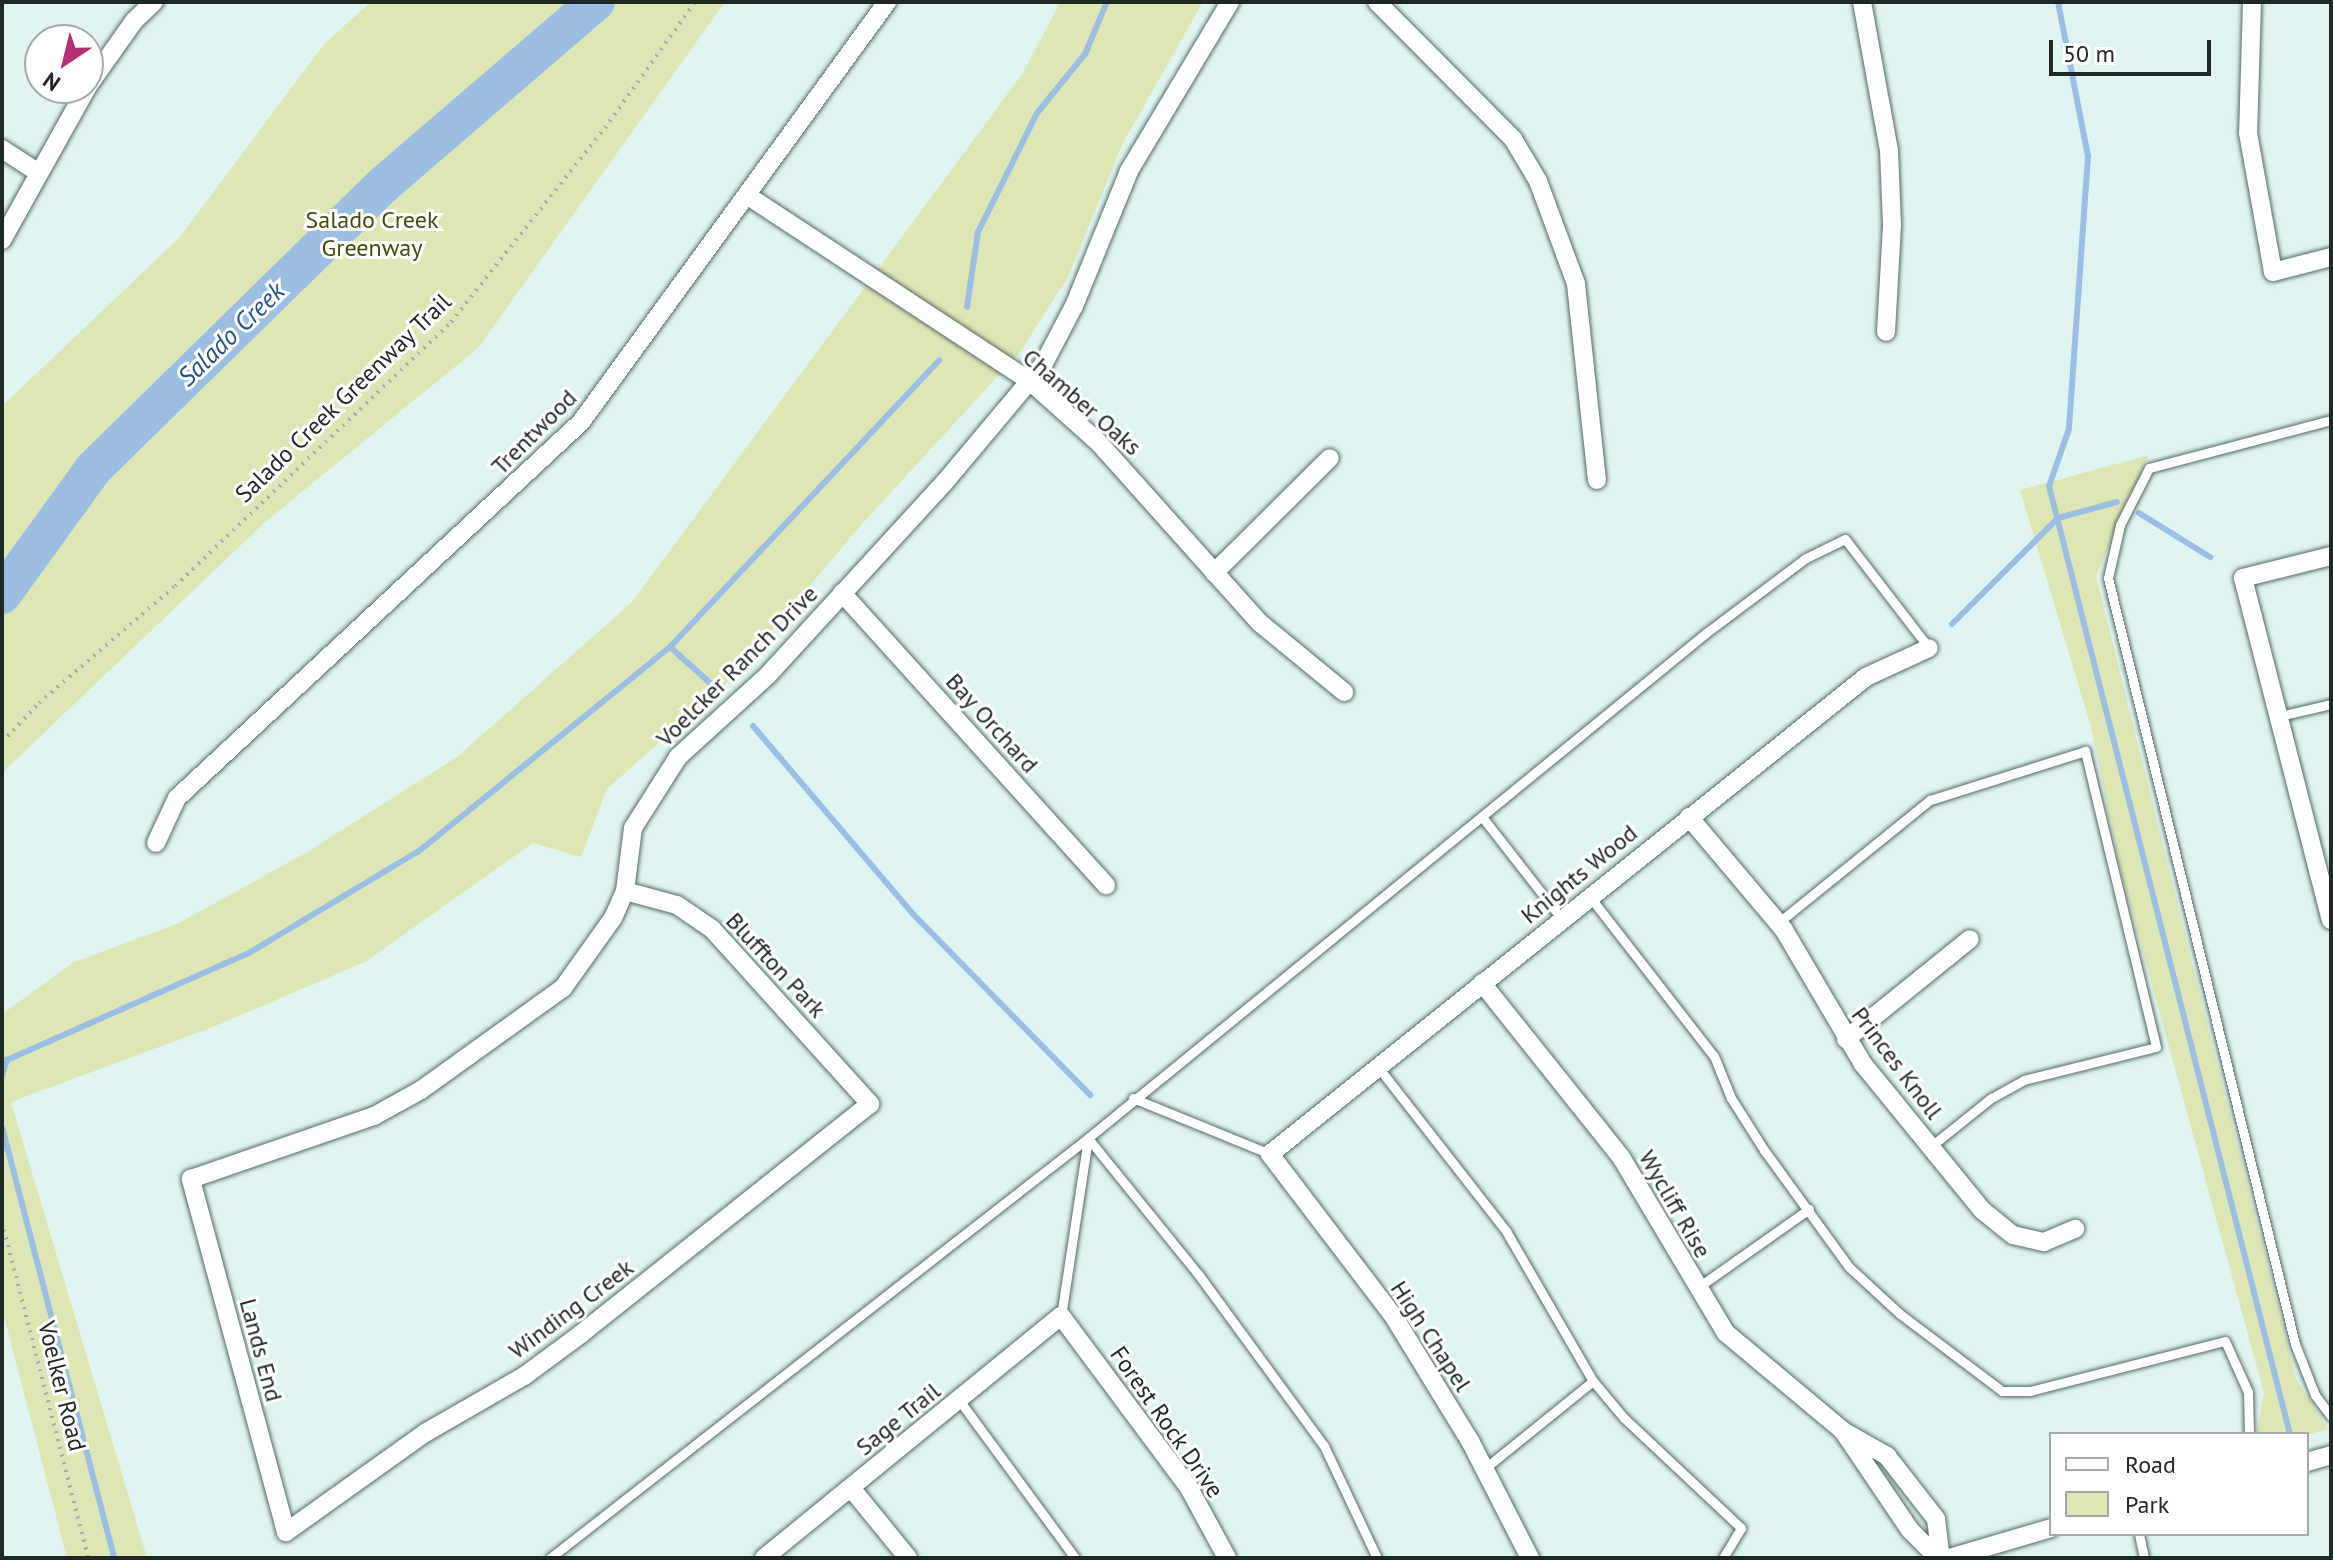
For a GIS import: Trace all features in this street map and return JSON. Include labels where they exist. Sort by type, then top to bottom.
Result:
[{"type":"street","points":[[104,64],[134,21],[154,2]]},
{"type":"street","name":"Trentwood","points":[[156,843],[177,798],[581,422],[887,2]]},
{"type":"street","name":"Voelcker Ranch Drive","points":[[191,1179],[374,1116],[421,1090],[563,988],[585,962],[625,891],[633,828],[654,788],[678,757],[723,720],[842,593],[1031,382],[1074,306],[1129,171],[1230,2]]},
{"type":"street","points":[[1377,2],[1513,139],[1538,181],[1576,284],[1597,480]]},
{"type":"street","points":[[1862,2],[1879,72],[1889,150],[1892,225],[1886,332]]},
{"type":"street","points":[[2252,2],[2248,133],[2273,272],[2331,257]]},
{"type":"street","points":[[2,240],[78,104]]},
{"type":"street","points":[[2,149],[39,173]]},
{"type":"street","name":"Chamber Oaks","points":[[748,196],[1031,382],[1099,443],[1214,573],[1295,656],[1344,692]]},
{"type":"street","points":[[1214,573],[1330,458]]},
{"type":"street","points":[[2331,556],[2243,578],[2279,716],[2322,850],[2331,920]]},
{"type":"street","name":"Bay Orchard","points":[[842,593],[1106,885]]},
{"type":"street","name":"Knights Wood","points":[[1270,1154],[1866,677],[1929,648]]},
{"type":"street","name":"Princes Knoll","points":[[1689,817],[1778,923],[1846,1039],[1982,1210],[2013,1235],[2044,1242],[2075,1229]]},
{"type":"street","name":"Bluffton Park","points":[[625,891],[677,905],[712,929],[870,1104]]},
{"type":"street","points":[[1846,1039],[1970,939]]},
{"type":"street","name":"Wycliff Rise","points":[[1482,983],[1612,1144],[1696,1288],[1726,1333],[1754,1360],[1843,1431],[1887,1456],[1936,1519],[1940,1558]]},
{"type":"street","name":"Winding Creek","points":[[286,1532],[425,1433],[524,1376],[870,1104]]},
{"type":"street","name":"High Chapel","points":[[1270,1154],[1394,1317],[1484,1469],[1530,1558]]},
{"type":"street","name":"Lands End","points":[[191,1179],[286,1532]]},
{"type":"street","name":"Sage Trail","points":[[764,1558],[1061,1316]]},
{"type":"street","name":"Forest Rock Drive","points":[[1061,1316],[1189,1488],[1227,1558]]},
{"type":"street","name":"Wycliff Rise","points":[[1843,1431],[1910,1530],[1940,1558]]},
{"type":"street","points":[[2309,1461],[2331,1455]]},
{"type":"street","points":[[851,1488],[908,1558]]},
{"type":"street","points":[[1949,1558],[2049,1529]]},
{"type":"lane","points":[[2331,420],[2149,468],[2120,525],[2108,578],[2295,1344],[2315,1395],[2331,1416]]},
{"type":"lane","points":[[550,1558],[1088,1138],[1133,1098],[1483,818],[1706,633],[1806,558],[1845,539],[1929,648]]},
{"type":"lane","points":[[2279,716],[2331,704]]},
{"type":"lane","points":[[1778,923],[1930,800],[2085,751],[2156,1047],[2024,1080],[1991,1098],[1930,1147]]},
{"type":"lane","points":[[1483,818],[1562,919]]},
{"type":"lane","points":[[1590,897],[1714,1056],[1731,1098],[1764,1150],[1849,1267],[1900,1314],[2002,1391],[2030,1391],[2225,1341],[2248,1392],[2249,1432]]},
{"type":"lane","points":[[1378,1067],[1506,1231],[1593,1381],[1624,1418],[1741,1528],[1723,1558]]},
{"type":"lane","points":[[1133,1098],[1270,1154]]},
{"type":"lane","points":[[1061,1316],[1088,1138]]},
{"type":"lane","points":[[1088,1138],[1198,1274],[1324,1446],[1377,1558]]},
{"type":"lane","points":[[1696,1288],[1809,1209]]},
{"type":"lane","points":[[1484,1469],[1593,1381]]},
{"type":"lane","points":[[959,1400],[1075,1558]]},
{"type":"lane","points":[[2139,1536],[2144,1558]]},
{"type":"path","name":"Salado Creek Greenway Trail","points":[[2,742],[39,703],[175,586],[451,322],[605,128],[695,2]]},
{"type":"path","name":"Voelker Road","points":[[2,1222],[88,1558]]},
{"type":"green space","name":"Salado Creek Greenway","points":[[371,2],[725,2],[478,348],[264,523],[2,773],[2,406],[179,238],[325,43]]},
{"type":"green space","points":[[1060,2],[1203,2],[1123,143],[1067,279],[1020,352],[861,525],[731,679],[607,789],[581,857],[533,843],[365,962],[213,1027],[11,1102],[147,1558],[67,1558],[2,1309],[2,1014],[74,962],[177,924],[304,854],[457,757],[632,602],[1023,73]]},
{"type":"green space","points":[[2149,455],[2096,576],[2296,1379],[2328,1429],[2309,1434],[2309,1432],[2256,1432],[2264,1393],[2119,865],[2091,727],[2020,490]]},
{"type":"waterway","name":"Salado Creek","points":[[2,595],[94,468],[383,185],[596,2]]},
{"type":"waterway","points":[[967,307],[978,232],[1037,113],[1085,54],[1107,2]]},
{"type":"waterway","points":[[2058,2],[2088,156],[2069,429],[2049,486],[2289,1432]]},
{"type":"waterway","points":[[2,1075],[7,1060],[249,953],[419,851],[670,647],[939,361]]},
{"type":"waterway","points":[[1952,624],[2058,518],[2117,502]]},
{"type":"waterway","points":[[2139,513],[2210,557]]},
{"type":"waterway","points":[[670,647],[719,691]]},
{"type":"waterway","points":[[753,726],[914,915],[1090,1095]]},
{"type":"waterway","points":[[2,1127],[114,1558]]}]
